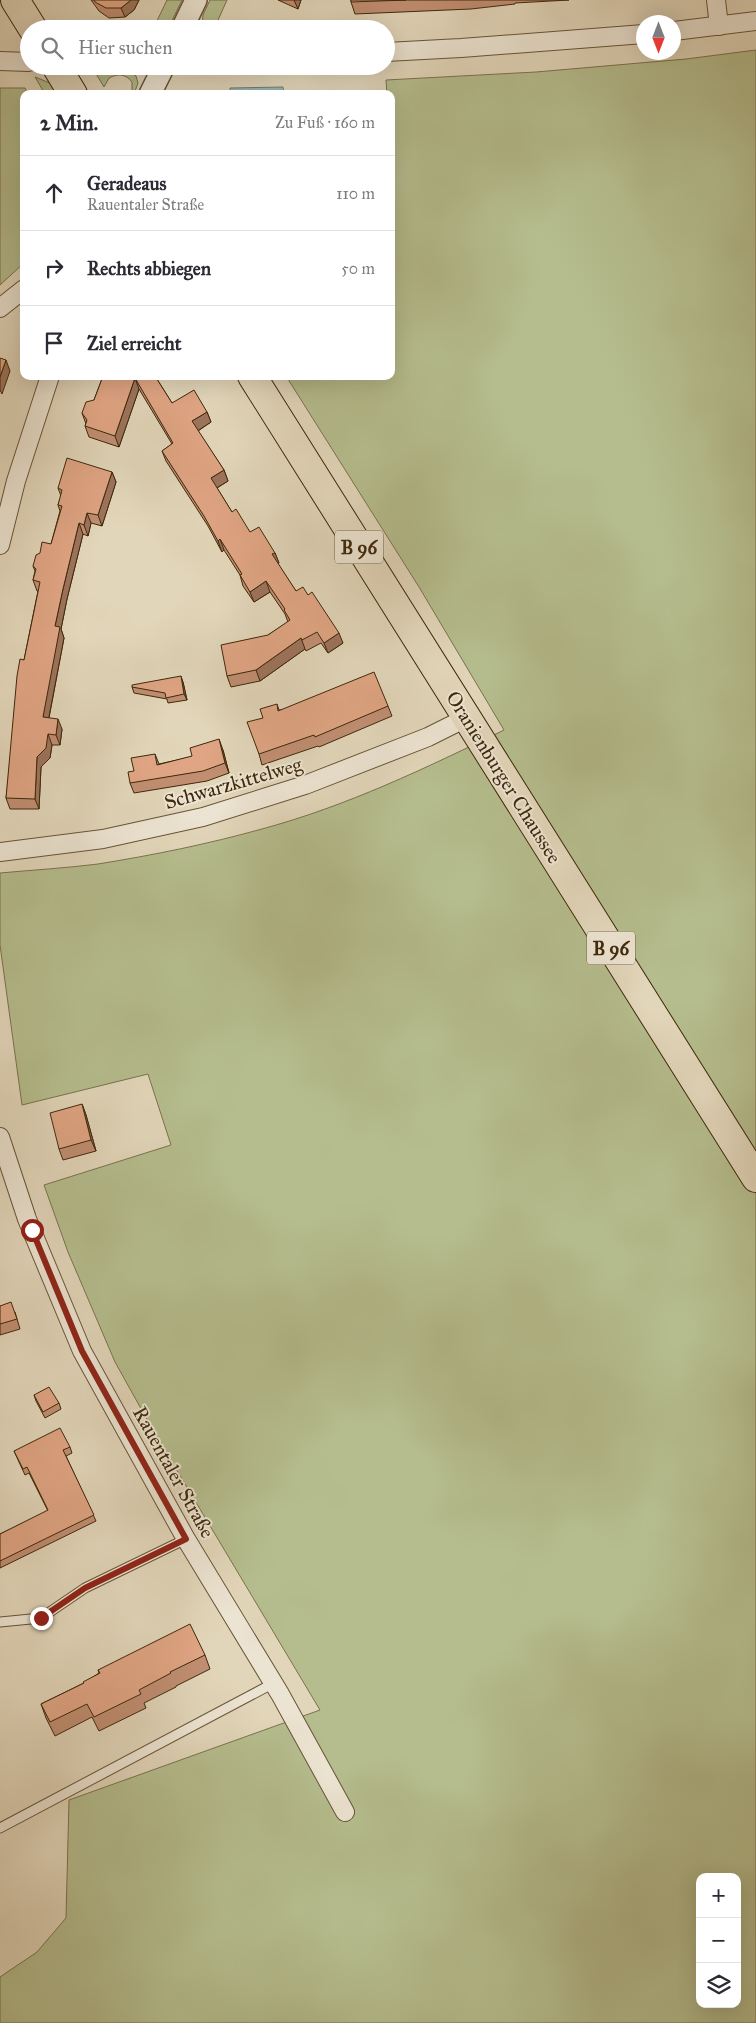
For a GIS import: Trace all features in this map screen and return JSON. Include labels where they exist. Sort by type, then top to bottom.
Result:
[{"type":"main road","points":[[15,0],[27,20]]},
{"type":"main road","points":[[61,75],[71,90]]},
{"type":"main road","name":"Oranienburger Chaussee","points":[[255,380],[756,1178]]},
{"type":"street","points":[[186,20],[196,0]]},
{"type":"street","points":[[716,0],[719,26]]},
{"type":"street","points":[[681,30],[756,21]]},
{"type":"street","points":[[395,51],[636,35]]},
{"type":"street","points":[[0,62],[20,62]]},
{"type":"street","points":[[152,90],[160,75]]},
{"type":"street","points":[[0,308],[20,292]]},
{"type":"street","points":[[0,544],[16,481],[49,380]]},
{"type":"street","name":"Schwarzkittelweg","points":[[0,852],[103,839],[203,818],[305,785],[428,737],[466,718]]},
{"type":"street","name":"Rauentaler Straße","points":[[0,1137],[32,1230],[82,1351],[186,1539],[274,1683],[345,1812]]},
{"type":"lane","points":[[0,1622],[41,1618],[85,1588],[186,1539]]},
{"type":"lane","points":[[0,1828],[274,1683]]},
{"type":"green space","points":[[167,0],[182,0],[172,20],[157,20]]},
{"type":"green space","points":[[210,0],[227,0],[218,20],[203,20]]},
{"type":"green space","points":[[756,50],[756,2023],[0,2023],[0,1977],[37,1952],[66,1918],[69,1800],[320,1710],[154,1432],[115,1362],[68,1252],[44,1185],[171,1145],[148,1074],[22,1105],[0,945],[0,873],[119,861],[201,844],[294,820],[386,785],[504,730],[419,587],[289,380],[395,380],[395,90],[387,90],[386,80],[536,72],[681,60]]},
{"type":"green space","points":[[97,75],[116,75],[109,78],[104,87]]},
{"type":"green space","points":[[122,75],[136,76],[138,83],[135,90],[132,90],[132,82]]},
{"type":"green space","points":[[35,77],[50,83],[54,90],[43,90]]},
{"type":"green space","points":[[0,88],[25,88],[26,90],[20,90],[20,267],[0,285]]},
{"type":"water","points":[[283,87],[283,90],[230,90],[230,88]]},
{"type":"building","points":[[94,0],[131,0],[121,8],[106,8]]},
{"type":"building","points":[[351,0],[406,0],[351,2]]},
{"type":"building","points":[[0,358],[6,360],[0,377]]},
{"type":"building","points":[[102,380],[134,380],[115,436],[85,426],[87,420],[82,413],[86,402],[94,400]]},
{"type":"building","points":[[136,380],[158,380],[172,403],[194,390],[207,412],[192,421],[224,470],[211,478],[232,512],[236,509],[250,532],[259,527],[275,553],[272,554],[296,591],[303,587],[308,595],[312,592],[339,633],[324,643],[317,632],[302,640],[301,638],[256,670],[227,676],[221,645],[268,635],[290,620],[285,609],[266,581],[250,592],[240,575],[242,574],[220,539],[218,541],[162,451],[173,443]]},
{"type":"building","points":[[67,458],[112,472],[98,515],[87,513],[84,525],[79,523],[55,626],[60,627],[43,717],[58,719],[56,735],[48,734],[46,748],[37,757],[35,799],[6,798],[17,676],[20,659],[24,660],[40,582],[33,580],[36,569],[33,566],[36,555],[40,553],[42,542],[51,544],[62,506],[58,505],[62,490],[58,488]]},
{"type":"building","points":[[374,672],[388,706],[315,737],[314,735],[259,754],[247,722],[263,718],[260,709],[277,704],[278,711]]},
{"type":"building","points":[[181,676],[184,694],[166,698],[165,693],[132,687],[132,685]]},
{"type":"building","points":[[219,739],[225,763],[203,771],[130,783],[128,772],[134,771],[131,758],[155,754],[157,765],[192,756],[190,748]]},
{"type":"building","points":[[82,1104],[91,1140],[59,1149],[50,1113]]},
{"type":"building","points":[[11,1302],[17,1319],[0,1324],[0,1306]]},
{"type":"building","points":[[49,1387],[59,1403],[43,1412],[34,1395]]},
{"type":"building","points":[[60,1428],[70,1447],[63,1450],[94,1515],[0,1561],[0,1534],[48,1510],[27,1467],[23,1469],[14,1451]]},
{"type":"building","points":[[190,1624],[205,1655],[139,1690],[141,1694],[94,1717],[87,1704],[50,1722],[41,1704],[84,1683],[100,1673],[98,1670]]},
{"type":"route","points":[[32,1230],[82,1351],[186,1539],[85,1588],[41,1618]]}]
